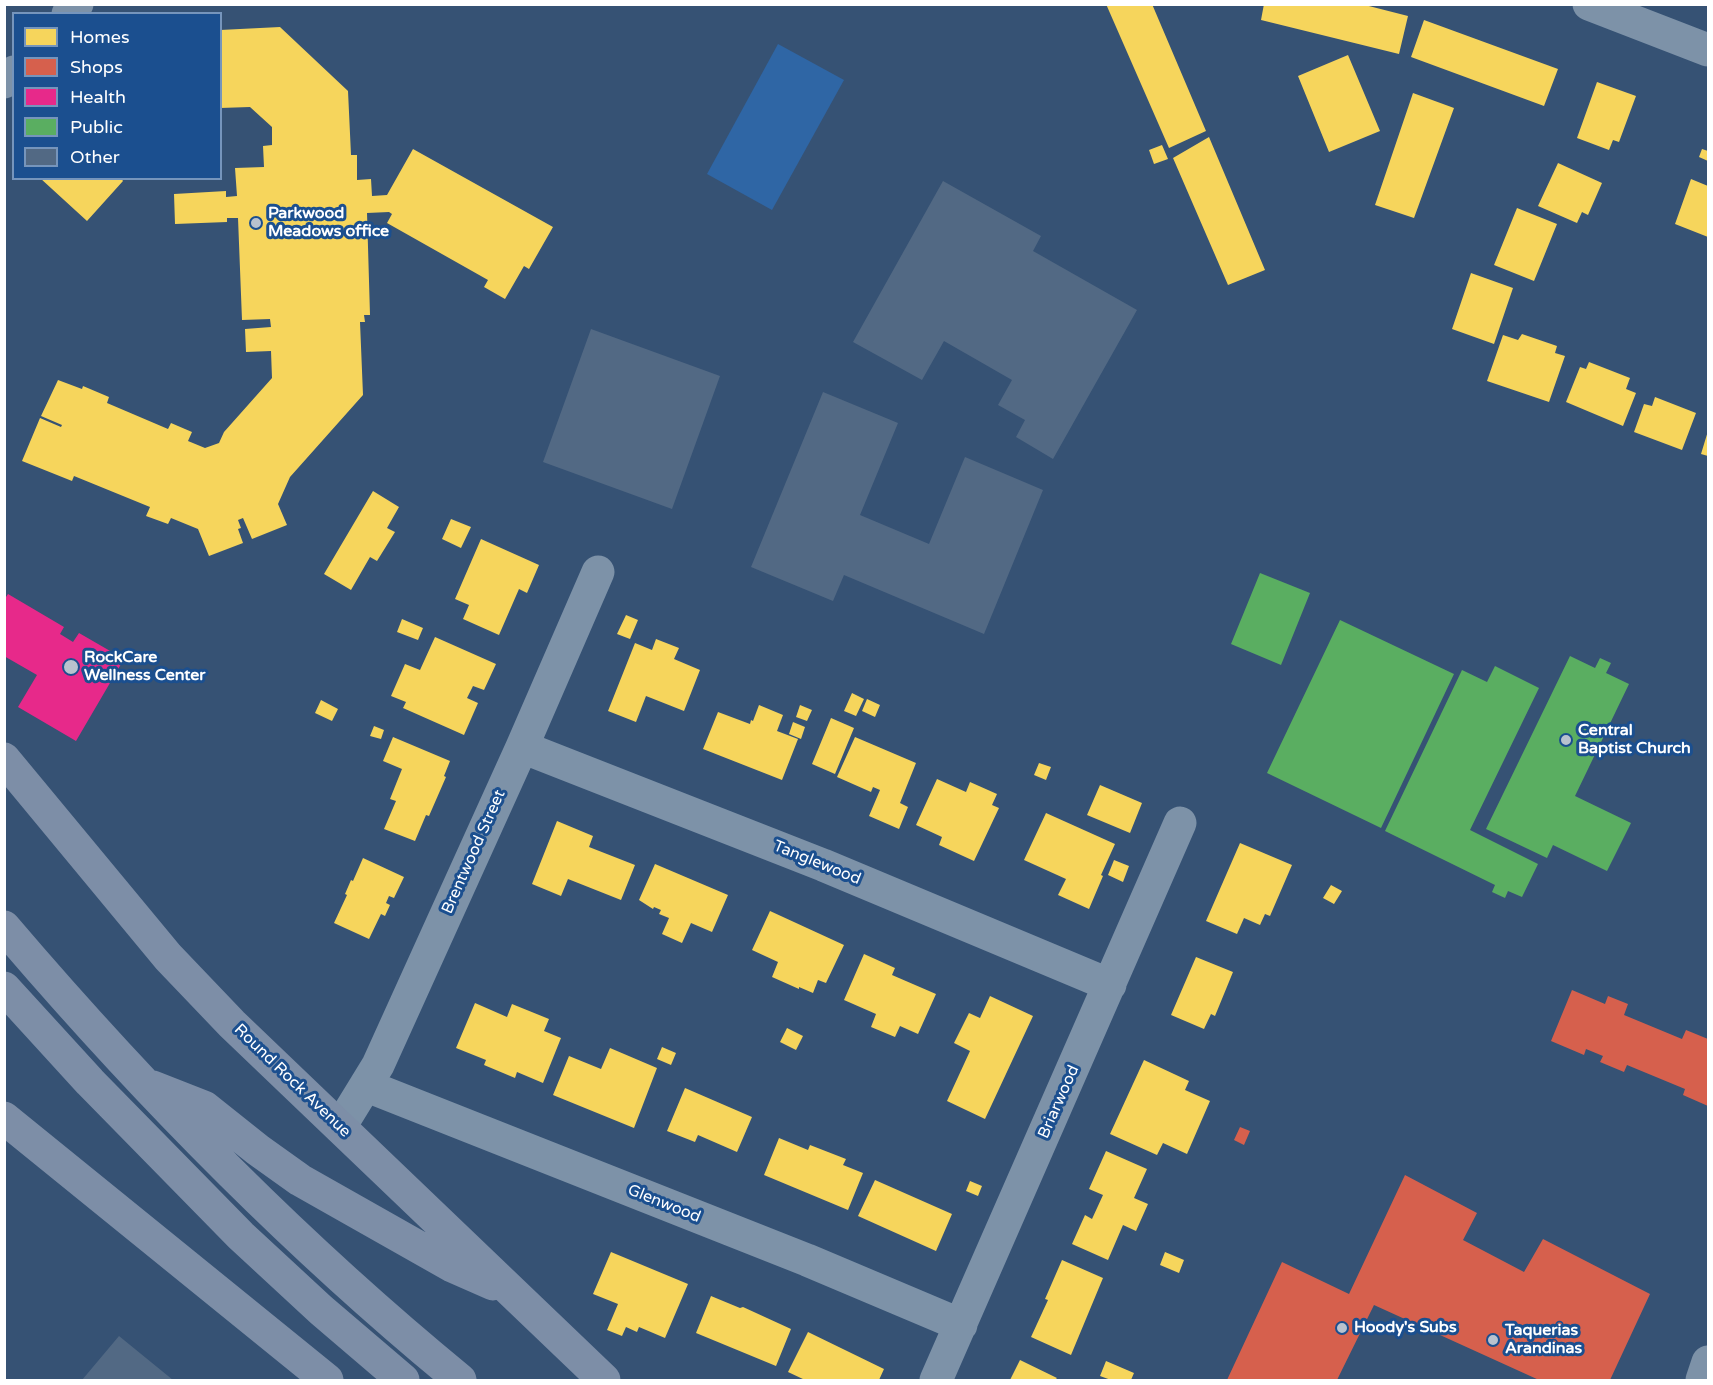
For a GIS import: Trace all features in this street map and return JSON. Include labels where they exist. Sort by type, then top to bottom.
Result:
[{"type":"main road","name":"Round Rock Avenue","points":[[4,759],[168,957],[232,1024],[604,1380]]},
{"type":"main road","points":[[4,927],[145,1084],[268,1210],[345,1281],[460,1380]]},
{"type":"main road","points":[[4,988],[90,1082],[233,1227],[321,1310],[403,1380]]},
{"type":"main road","points":[[145,1084],[204,1107],[300,1180],[452,1266],[512,1292]]},
{"type":"main road","points":[[4,1118],[327,1380]]},
{"type":"street","points":[[1589,4],[1708,50]]},
{"type":"street","name":"Brentwood Street","points":[[340,1127],[367,1086],[522,747],[598,572]]},
{"type":"street","name":"Tanglewood","points":[[522,747],[823,864],[1110,985]]},
{"type":"street","name":"Briarwood","points":[[936,1380],[1180,824]]},
{"type":"street","name":"Glenwood","points":[[367,1086],[807,1260],[961,1325]]},
{"type":"street","points":[[1702,1380],[1708,1362]]},
{"type":"shaded area","points":[[778,44],[844,80],[772,210],[707,174]]},
{"type":"building: Homes","points":[[1106,4],[1152,4],[1206,131],[1169,148]]},
{"type":"building: Homes","points":[[1264,4],[1361,4],[1408,16],[1399,54],[1261,20]]},
{"type":"building: Homes","points":[[1424,20],[1558,69],[1544,106],[1411,57]]},
{"type":"building: Homes","points":[[280,27],[348,91],[351,155],[357,155],[357,180],[371,179],[372,196],[387,195],[413,149],[553,227],[529,269],[524,266],[505,299],[484,287],[488,280],[387,223],[392,214],[389,212],[367,213],[370,315],[364,315],[365,322],[360,322],[363,395],[290,477],[278,504],[287,525],[252,539],[243,518],[238,520],[241,528],[238,529],[243,543],[209,556],[198,529],[171,518],[168,524],[146,516],[150,507],[74,476],[72,481],[22,461],[40,418],[61,427],[62,425],[41,416],[58,380],[82,389],[83,386],[109,397],[107,403],[168,429],[171,423],[192,432],[188,441],[205,448],[219,443],[224,432],[272,378],[271,351],[246,352],[245,329],[271,327],[270,319],[242,320],[238,218],[227,218],[227,222],[175,224],[174,194],[226,191],[226,197],[237,196],[235,168],[264,167],[263,146],[272,145],[272,127],[250,107],[222,108],[222,30]]},
{"type":"building: Homes","points":[[1348,55],[1380,131],[1329,152],[1298,76]]},
{"type":"building: Homes","points":[[1597,82],[1636,96],[1619,142],[1613,140],[1609,150],[1577,138]]},
{"type":"building: Homes","points":[[1413,93],[1454,108],[1414,218],[1375,205]]},
{"type":"building: Homes","points":[[1209,137],[1265,270],[1228,285],[1173,158]]},
{"type":"building: Homes","points":[[1162,145],[1168,159],[1154,164],[1149,150]]},
{"type":"building: Homes","points":[[1702,149],[1708,151],[1708,161],[1699,157]]},
{"type":"building: Homes","points":[[1558,163],[1602,183],[1588,215],[1582,212],[1577,223],[1538,206]]},
{"type":"building: Homes","points":[[1691,179],[1708,186],[1708,237],[1675,224]]},
{"type":"building: Homes","points":[[42,180],[122,180],[87,221]]},
{"type":"building: Homes","points":[[1517,208],[1557,224],[1534,281],[1494,265]]},
{"type":"building: Homes","points":[[1471,273],[1513,288],[1494,344],[1452,329]]},
{"type":"building: Homes","points":[[1522,334],[1557,346],[1555,353],[1565,356],[1549,402],[1487,381],[1503,335],[1518,340]]},
{"type":"building: Homes","points":[[1589,362],[1630,378],[1626,389],[1636,393],[1623,426],[1566,402],[1580,367],[1586,369]]},
{"type":"building: Homes","points":[[1655,397],[1696,413],[1682,450],[1634,432],[1644,404],[1652,406]]},
{"type":"building: Homes","points":[[1708,431],[1708,456],[1701,454]]},
{"type":"building: Homes","points":[[373,491],[399,507],[387,528],[395,532],[377,561],[370,557],[351,590],[324,574]]},
{"type":"building: Homes","points":[[451,519],[471,527],[461,548],[442,539]]},
{"type":"building: Homes","points":[[481,539],[539,565],[527,593],[519,589],[499,635],[463,619],[469,605],[455,599]]},
{"type":"building: Homes","points":[[626,615],[638,620],[630,639],[617,634]]},
{"type":"building: Homes","points":[[402,619],[423,628],[418,640],[397,632]]},
{"type":"building: Homes","points":[[435,637],[496,664],[484,690],[473,686],[467,698],[478,703],[464,735],[403,708],[406,702],[391,696],[405,664],[420,670]]},
{"type":"building: Homes","points":[[656,639],[679,648],[674,659],[700,670],[684,711],[646,696],[636,722],[608,711],[635,643],[652,650]]},
{"type":"building: Homes","points":[[852,693],[864,699],[856,716],[844,711]]},
{"type":"building: Homes","points":[[867,699],[880,705],[875,717],[862,711]]},
{"type":"building: Homes","points":[[321,700],[338,709],[332,721],[315,713]]},
{"type":"building: Homes","points":[[759,705],[783,715],[777,731],[798,739],[782,780],[703,749],[718,712],[750,724]]},
{"type":"building: Homes","points":[[800,705],[812,710],[807,721],[796,717]]},
{"type":"building: Homes","points":[[831,718],[854,728],[835,774],[812,764]]},
{"type":"building: Homes","points":[[793,722],[805,727],[801,739],[789,734]]},
{"type":"building: Homes","points":[[374,726],[384,730],[381,739],[370,736]]},
{"type":"building: Homes","points":[[393,737],[450,761],[444,776],[446,777],[429,816],[426,815],[415,841],[384,829],[396,801],[390,799],[402,769],[383,761]]},
{"type":"building: Homes","points":[[855,737],[916,763],[900,803],[908,807],[899,829],[869,816],[880,790],[873,787],[871,792],[837,777]]},
{"type":"building: Homes","points":[[1039,763],[1051,767],[1046,780],[1034,775]]},
{"type":"building: Homes","points":[[937,779],[966,792],[970,782],[997,794],[992,805],[999,808],[974,861],[939,845],[942,837],[916,825]]},
{"type":"building: Homes","points":[[1100,785],[1142,803],[1130,833],[1087,815]]},
{"type":"building: Homes","points":[[1046,813],[1115,844],[1089,909],[1058,895],[1066,879],[1024,860]]},
{"type":"building: Homes","points":[[557,821],[593,836],[589,847],[635,865],[621,900],[568,879],[561,896],[532,884]]},
{"type":"building: Homes","points":[[1240,843],[1292,865],[1270,916],[1265,914],[1260,925],[1244,918],[1237,934],[1206,921]]},
{"type":"building: Homes","points":[[363,858],[404,877],[394,898],[389,896],[386,903],[390,905],[385,916],[381,914],[369,939],[334,923],[351,880],[353,881]]},
{"type":"building: Homes","points":[[1114,860],[1129,866],[1123,882],[1108,875]]},
{"type":"building: Homes","points":[[655,864],[728,895],[712,932],[691,923],[682,943],[662,934],[669,918],[659,914],[661,910],[654,907],[653,909],[639,900]]},
{"type":"building: Homes","points":[[1331,885],[1342,891],[1334,904],[1323,898]]},
{"type":"building: Homes","points":[[770,911],[844,945],[826,983],[818,980],[813,993],[772,977],[778,962],[752,950]]},
{"type":"building: Homes","points":[[864,954],[895,968],[892,975],[936,994],[918,1034],[900,1026],[895,1037],[871,1027],[876,1014],[844,1000]]},
{"type":"building: Homes","points":[[1196,957],[1233,972],[1215,1016],[1211,1014],[1204,1029],[1171,1015]]},
{"type":"building: Homes","points":[[990,996],[1033,1016],[985,1119],[947,1101],[970,1051],[954,1043],[969,1013],[980,1018]]},
{"type":"building: Homes","points":[[475,1003],[507,1017],[512,1004],[549,1019],[544,1031],[561,1038],[543,1083],[517,1072],[515,1078],[484,1065],[486,1060],[456,1048]]},
{"type":"building: Homes","points":[[787,1028],[803,1036],[796,1050],[780,1042]]},
{"type":"building: Homes","points":[[662,1047],[676,1053],[671,1065],[657,1059]]},
{"type":"building: Homes","points":[[610,1048],[657,1068],[634,1128],[553,1095],[569,1056],[601,1069]]},
{"type":"building: Homes","points":[[1144,1060],[1189,1081],[1185,1090],[1210,1101],[1187,1154],[1163,1143],[1157,1155],[1110,1134]]},
{"type":"building: Homes","points":[[685,1088],[752,1117],[737,1152],[698,1135],[695,1142],[667,1131]]},
{"type":"building: Homes","points":[[779,1138],[808,1150],[810,1145],[846,1159],[843,1165],[863,1173],[848,1210],[764,1175]]},
{"type":"building: Homes","points":[[1106,1151],[1147,1169],[1134,1198],[1148,1204],[1136,1231],[1123,1225],[1108,1260],[1072,1244],[1085,1215],[1092,1219],[1103,1195],[1089,1189]]},
{"type":"building: Homes","points":[[875,1180],[952,1214],[936,1251],[858,1216]]},
{"type":"building: Homes","points":[[970,1181],[982,1186],[978,1196],[966,1191]]},
{"type":"building: Homes","points":[[611,1252],[688,1284],[665,1338],[639,1327],[637,1332],[626,1327],[622,1336],[607,1330],[618,1304],[593,1294]]},
{"type":"building: Homes","points":[[1165,1252],[1184,1260],[1179,1273],[1160,1265]]},
{"type":"building: Homes","points":[[1062,1260],[1103,1278],[1071,1355],[1031,1337],[1048,1300],[1045,1299]]},
{"type":"building: Homes","points":[[711,1296],[740,1308],[743,1307],[791,1329],[776,1366],[696,1333]]},
{"type":"building: Homes","points":[[808,1332],[884,1369],[879,1380],[805,1380],[788,1372]]},
{"type":"building: Homes","points":[[1020,1360],[1057,1378],[1055,1380],[1010,1380]]},
{"type":"building: Homes","points":[[1106,1361],[1134,1373],[1131,1380],[1111,1380],[1100,1376]]},
{"type":"building: Shops","points":[[1572,990],[1605,1004],[1608,996],[1628,1004],[1624,1015],[1682,1039],[1686,1030],[1708,1039],[1708,1106],[1683,1095],[1685,1089],[1627,1065],[1624,1072],[1600,1062],[1603,1056],[1586,1049],[1584,1055],[1551,1041]]},
{"type":"building: Shops","points":[[1240,1127],[1250,1131],[1244,1145],[1234,1140]]},
{"type":"building: Shops","points":[[1405,1175],[1477,1213],[1463,1240],[1524,1272],[1543,1239],[1650,1294],[1610,1380],[1539,1380],[1374,1305],[1337,1380],[1227,1380],[1282,1262],[1349,1294]]},
{"type":"building: Health","name":"RockCare Wellness Center","points":[[8,594],[64,627],[60,634],[73,642],[79,633],[124,659],[76,741],[18,707],[37,675],[4,656],[4,600]]},
{"type":"building: Public","points":[[1260,573],[1310,593],[1281,665],[1231,644]]},
{"type":"building: Public","points":[[1340,620],[1454,674],[1381,828],[1267,773]]},
{"type":"building: Public","name":"Central Baptist Church","points":[[1570,656],[1595,668],[1600,658],[1611,663],[1606,673],[1629,684],[1575,796],[1631,823],[1607,871],[1553,845],[1547,858],[1486,829]]},
{"type":"building: Public","points":[[1495,666],[1539,688],[1470,830],[1538,864],[1522,897],[1508,891],[1505,898],[1492,892],[1495,885],[1385,831],[1462,670],[1487,682]]},
{"type":"building: Other","points":[[943,181],[1041,236],[1033,251],[1137,310],[1053,459],[1016,437],[1025,420],[998,405],[1012,380],[944,341],[922,380],[853,342]]},
{"type":"building: Other","points":[[591,329],[720,376],[672,509],[543,462]]},
{"type":"building: Other","points":[[823,392],[898,423],[860,515],[929,544],[965,457],[1043,490],[984,634],[844,575],[833,601],[751,567]]},
{"type":"building: Other","points":[[119,1336],[173,1380],[82,1380]]},
{"type":"place","name":"Parkwood Meadows office","points":[[256,223]]},
{"type":"place","name":"RockCare Wellness Center","points":[[71,667]]},
{"type":"place","name":"Central Baptist Church","points":[[1566,740]]},
{"type":"place","name":"Hoody's Subs","points":[[1342,1328]]},
{"type":"place","name":"Taquerias Arandinas","points":[[1493,1340]]}]
